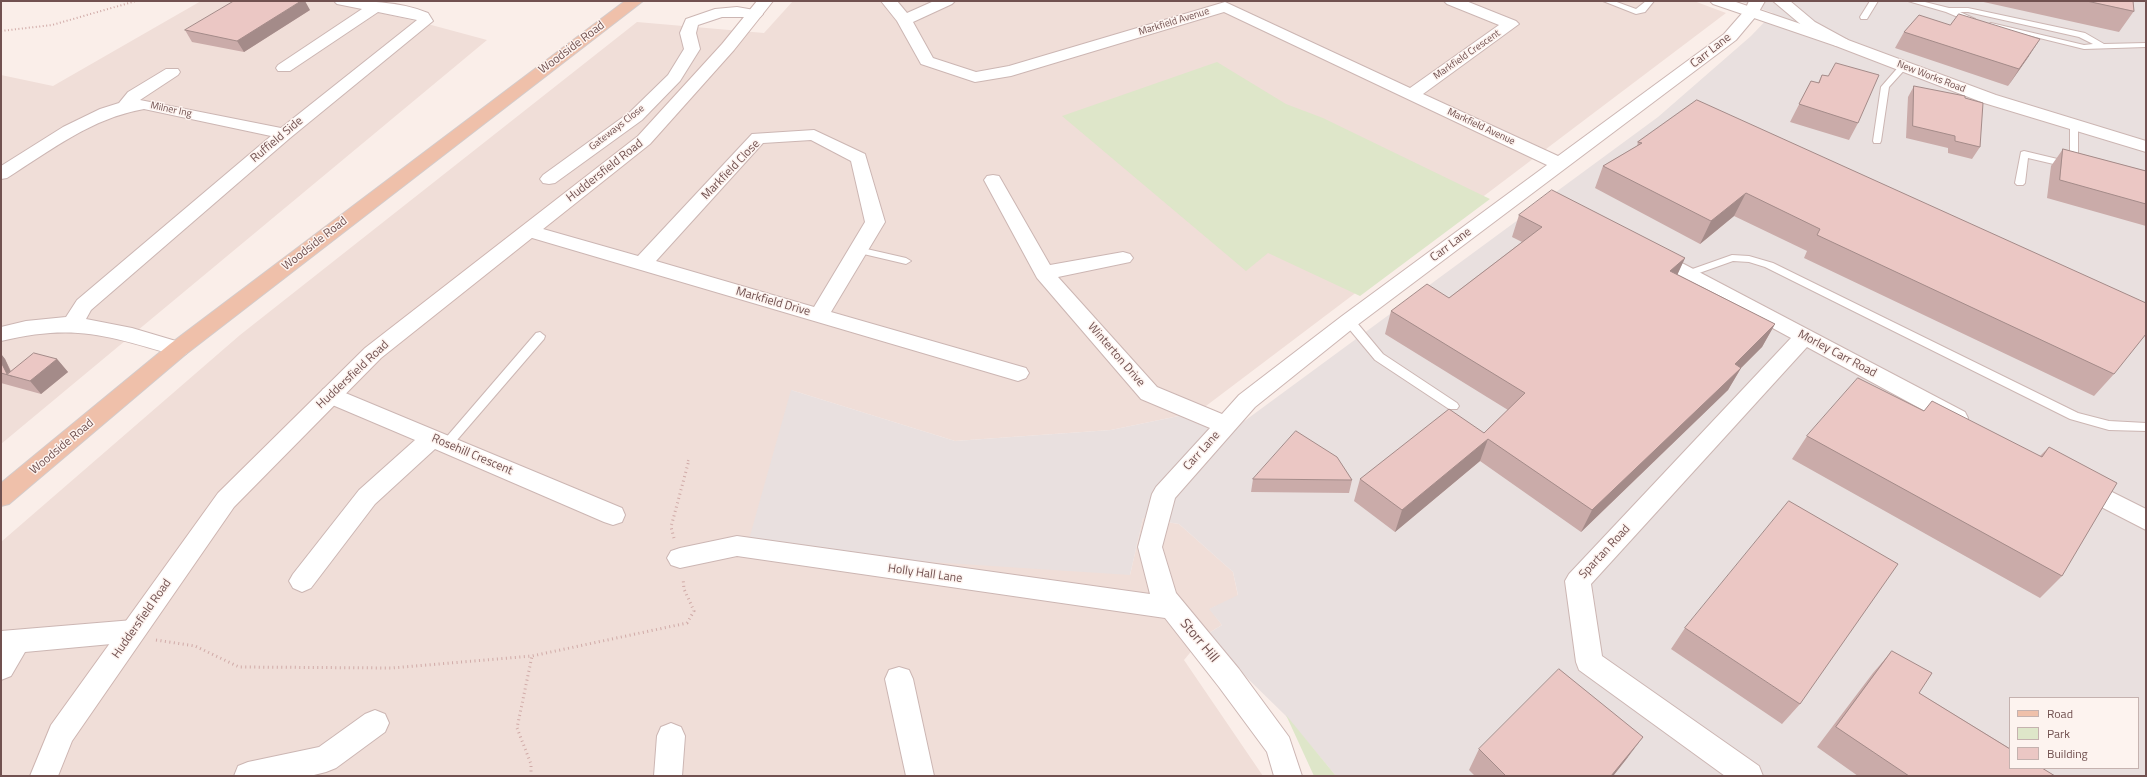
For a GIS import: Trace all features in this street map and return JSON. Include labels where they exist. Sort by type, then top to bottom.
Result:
[{"type":"main road","name":"Woodside Road","points":[[1,497],[178,349],[581,40],[635,1]]},
{"type":"street","name":"Ruffield Side","points":[[72,324],[84,305],[284,134],[425,21],[423,16],[418,14],[342,1]]},
{"type":"street","name":"Markfield Avenue","points":[[889,1],[904,20],[927,61],[976,77],[1011,71],[1225,7],[1560,164]]},
{"type":"street","points":[[904,20],[947,1]]},
{"type":"street","points":[[1225,7],[1245,1]]},
{"type":"street","name":"Markfield Crescent","points":[[1412,94],[1511,24],[1452,1]]},
{"type":"street","name":"New Works Road","points":[[1718,1],[1754,6],[1842,43],[1990,99],[2146,147]]},
{"type":"street","points":[[1781,1],[1810,25],[1842,43]]},
{"type":"street","name":"Carr Lane","points":[[1164,494],[1247,400],[1730,37],[1754,6]]},
{"type":"street","points":[[284,68],[375,7]]},
{"type":"street","name":"Gateways Close","points":[[550,179],[636,116],[674,78],[692,49],[688,33],[691,22],[710,13],[760,7]]},
{"type":"street","name":"Huddersfield Road","points":[[44,776],[61,734],[226,500],[373,353],[644,140],[728,47],[760,7]]},
{"type":"street","points":[[126,106],[134,96],[172,72]]},
{"type":"street","name":"Milner Ing","points":[[1,174],[103,113],[126,106],[144,104],[284,134]]},
{"type":"street","name":"Markfield Close","points":[[642,264],[758,138],[814,135],[859,158],[875,222],[819,315]]},
{"type":"street","name":"Winterton Drive","points":[[993,180],[1044,274],[1148,392],[1225,425]]},
{"type":"street","points":[[1528,188],[1549,199]]},
{"type":"street","name":"Markfield Drive","points":[[529,231],[1018,373]]},
{"type":"street","name":"Morley Carr Road","points":[[1639,248],[1972,426]]},
{"type":"street","points":[[1044,274],[1123,258]]},
{"type":"street","points":[[1,334],[39,326],[72,324],[117,330],[178,349]]},
{"type":"street","name":"Spartan Road","points":[[1749,776],[1589,662],[1578,581],[1804,336]]},
{"type":"street","name":"Rosehill Crescent","points":[[331,395],[613,515]]},
{"type":"street","points":[[302,581],[366,496],[439,441]]},
{"type":"street","points":[[2062,475],[2146,520]]},
{"type":"street","name":"Storr Hill","points":[[1164,494],[1150,547],[1164,598],[1229,678],[1279,746],[1288,776]]},
{"type":"street","name":"Holly Hall Lane","points":[[680,558],[737,546],[1171,608]]},
{"type":"street","points":[[1,668],[9,642],[130,636]]},
{"type":"street","points":[[899,679],[920,776]]},
{"type":"street","points":[[248,776],[326,759],[375,722]]},
{"type":"street","points":[[668,776],[671,736]]},
{"type":"lane","points":[[1607,1],[1636,12],[1642,10],[1650,1]]},
{"type":"lane","points":[[1864,17],[1874,1]]},
{"type":"lane","points":[[1912,1],[1949,10],[1967,19],[2084,47],[2146,45]]},
{"type":"lane","points":[[1949,10],[1968,10],[2082,35],[2102,46]]},
{"type":"lane","points":[[1877,141],[1885,87],[1904,66]]},
{"type":"lane","points":[[2020,183],[2024,154],[2075,166],[2074,125]]},
{"type":"lane","points":[[858,250],[906,261]]},
{"type":"lane","points":[[1688,274],[1732,258],[1749,259],[1769,265],[2074,416],[2102,426],[2126,429],[2146,427]]},
{"type":"lane","points":[[1349,322],[1379,357],[1453,406]]},
{"type":"lane","points":[[439,441],[540,336]]},
{"type":"path","points":[[1,31],[43,26],[100,14],[136,1]]},
{"type":"path","points":[[130,636],[165,640],[195,646],[239,667],[392,668],[532,656],[687,623],[694,610],[684,589],[680,558],[671,527],[689,458]]},
{"type":"path","points":[[531,776],[531,764],[517,728],[532,656]]},
{"type":"shaded area","points":[[201,1],[328,1],[424,23],[487,40],[1,444],[1,75],[53,86]]},
{"type":"shaded area","points":[[793,1],[1694,1],[1726,13],[1198,412],[1111,430],[955,441],[791,390],[1130,575],[1143,518],[1179,524],[1233,572],[1238,596],[1210,609],[1222,625],[1204,636],[1184,660],[1263,776],[1,776],[1,542],[240,335],[637,22],[764,33]]},
{"type":"shaded area","points":[[1739,1],[2146,1],[2146,776],[1336,776],[1285,715],[1204,636],[1222,625],[1209,609],[1238,595],[1233,572],[1179,524],[1143,518],[1130,575],[746,550],[791,390],[955,441],[1111,430],[1198,412],[1239,425],[1658,117],[1751,36],[1773,13]]},
{"type":"green space","points":[[1217,62],[1286,104],[1323,118],[1490,199],[1360,296],[1268,253],[1246,271],[1062,116]]},
{"type":"green space","points":[[1286,715],[1336,776],[1314,776]]},
{"type":"building","points":[[234,1],[301,1],[237,41],[185,30]]},
{"type":"building","points":[[2087,1],[2133,1],[2134,11]]},
{"type":"building","points":[[1959,14],[2040,39],[2019,69],[1904,32],[1919,15],[1950,25]]},
{"type":"building","points":[[1836,63],[1879,75],[1858,123],[1799,104],[1811,81],[1819,83],[1822,75],[1828,76]]},
{"type":"building","points":[[1914,86],[1965,96],[1965,98],[1983,103],[1980,147],[1955,141],[1955,136],[1913,126]]},
{"type":"building","points":[[1697,100],[2146,303],[2146,334],[2114,374],[1817,235],[1820,229],[1746,193],[1711,221],[1603,166],[1642,143],[1638,142]]},
{"type":"building","points":[[2063,149],[2146,171],[2146,204],[2060,180]]},
{"type":"building","points":[[1552,190],[1685,258],[1670,271],[1775,324],[1735,364],[1741,368],[1592,510],[1488,439],[1402,510],[1360,479],[1449,409],[1484,433],[1525,393],[1391,311],[1427,284],[1449,298],[1542,227],[1519,215]]},
{"type":"building","points":[[34,353],[57,359],[30,381],[1,373],[1,362],[7,374]]},
{"type":"building","points":[[1858,378],[1924,411],[1932,401],[2042,457],[2049,447],[2117,483],[2062,576],[1807,436]]},
{"type":"building","points":[[1296,431],[1337,457],[1352,480],[1253,479]]},
{"type":"building","points":[[1789,501],[1898,564],[1800,704],[1685,628]]},
{"type":"building","points":[[1892,651],[1932,673],[1919,693],[2009,748],[2009,769],[2044,769],[2055,776],[1909,776],[1836,727]]},
{"type":"building","points":[[1559,669],[1643,737],[1611,776],[1506,776],[1479,749]]}]
